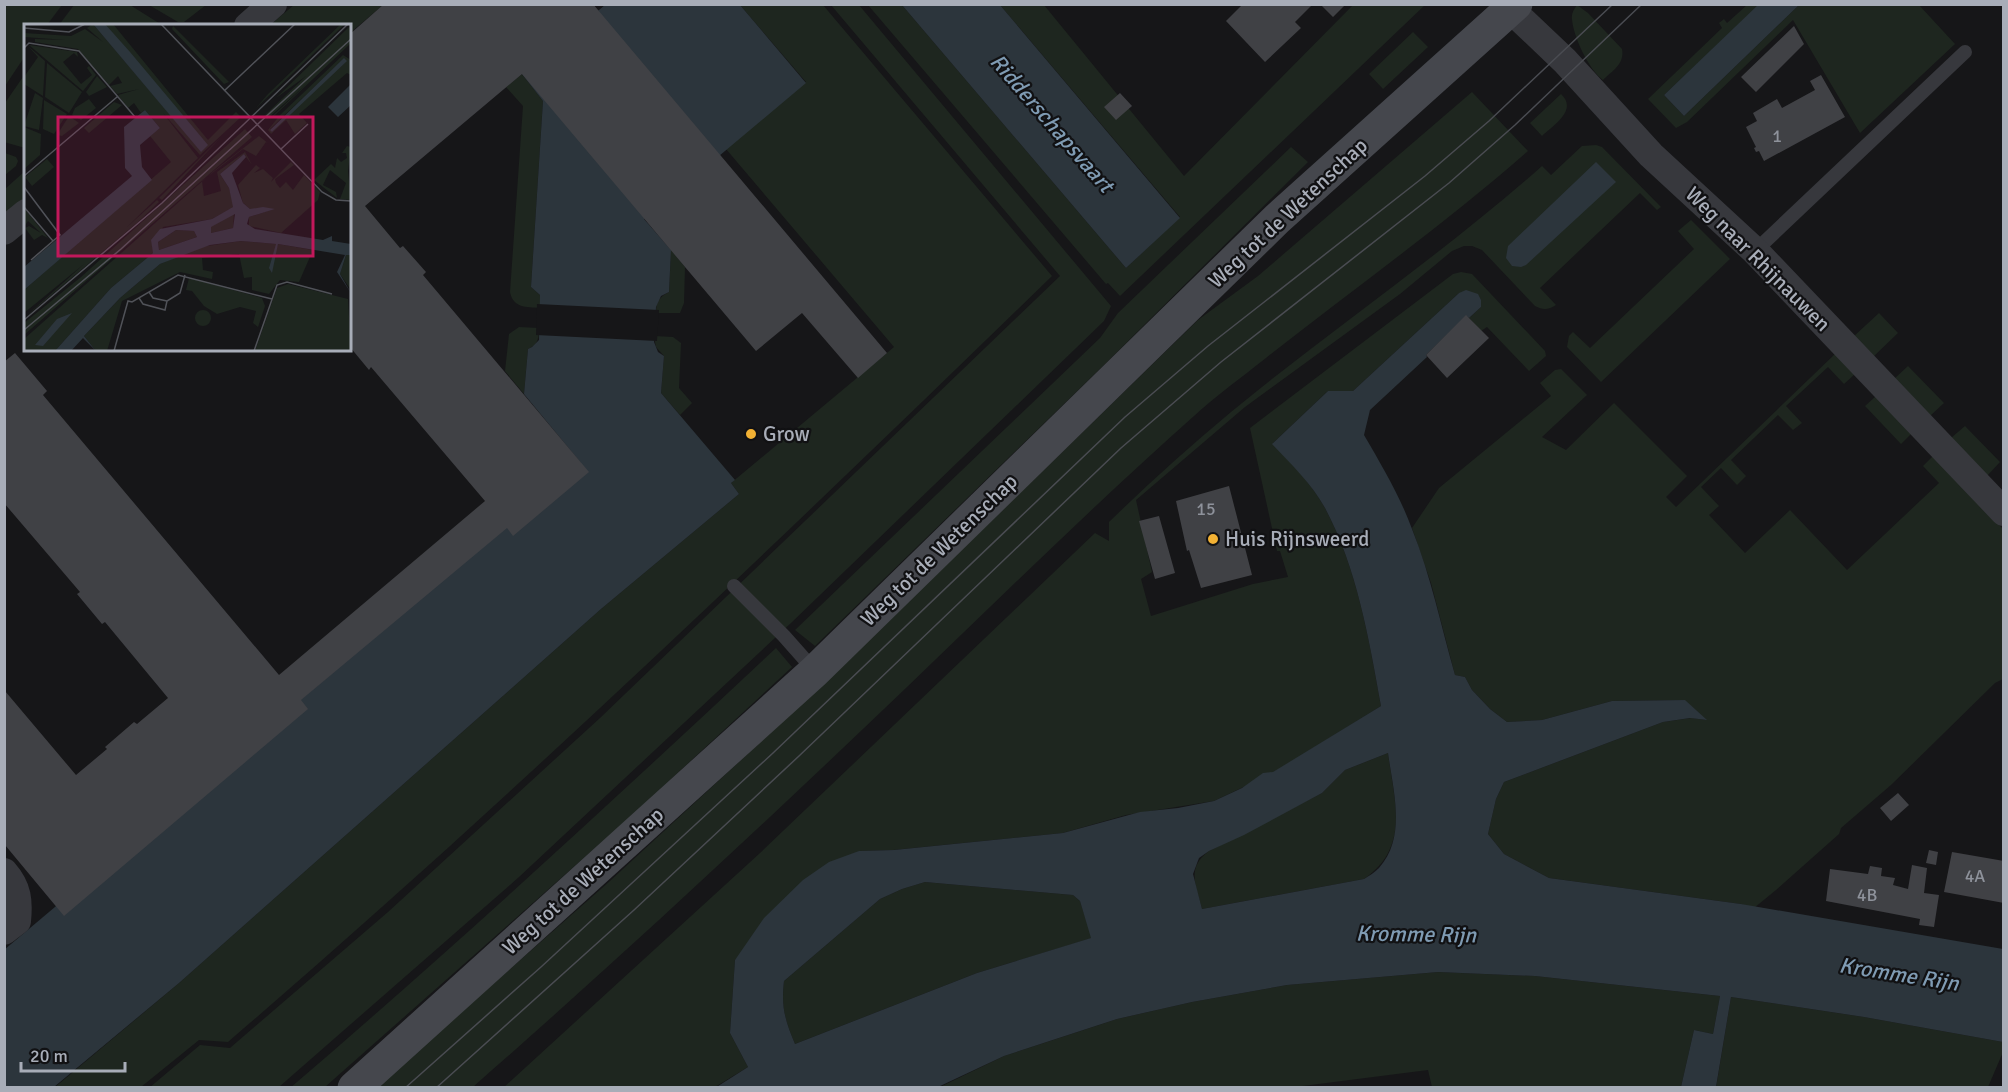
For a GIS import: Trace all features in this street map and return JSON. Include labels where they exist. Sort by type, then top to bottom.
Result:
[{"type":"main road","name":"Weg tot de Wetenschap","points":[[354,1088],[814,671],[1277,219],[1511,6]]},
{"type":"street","points":[[250,24],[273,4]]},
{"type":"street","name":"Weg naar Rhijnauwen","points":[[1511,6],[1574,70],[1651,155],[1755,251],[2004,512]]},
{"type":"street","points":[[4,231],[24,215]]},
{"type":"street","points":[[4,872],[13,882],[18,894],[17,921],[4,931]]},
{"type":"lane","points":[[1755,251],[1965,52]]},
{"type":"lane","points":[[734,586],[784,636],[814,671]]},
{"type":"shaded area","points":[[5,4],[62,5],[48,24],[24,24],[24,58],[5,86]]},
{"type":"shaded area","points":[[74,5],[130,5],[160,24],[60,24]]},
{"type":"shaded area","points":[[149,5],[206,5],[184,22],[178,22]]},
{"type":"shaded area","points":[[294,5],[383,5],[351,32],[351,24],[271,24]]},
{"type":"shaded area","points":[[740,5],[823,5],[1052,276],[748,569],[543,761],[334,950],[228,1042],[199,1040],[141,1087],[54,1088],[179,983],[601,609],[739,494],[731,483],[894,347],[726,149],[806,82]]},
{"type":"shaded area","points":[[831,5],[859,5],[1111,306],[1104,321],[791,623],[519,877],[279,1087],[149,1088],[200,1045],[230,1048],[388,912],[600,718],[1060,276]]},
{"type":"shaded area","points":[[868,5],[902,5],[1126,268],[1180,217],[1000,5],[1044,5],[1184,176],[1353,5],[1425,5],[1120,296],[1108,283],[1106,284]]},
{"type":"shaded area","points":[[1577,5],[1588,13],[1622,49],[1620,63],[1603,80],[1587,61],[1575,34],[1572,17]]},
{"type":"shaded area","points":[[1747,5],[1759,5],[1664,95],[1684,116],[1799,5],[1919,5],[1955,44],[1860,133],[1793,20],[1687,122],[1676,128],[1648,99],[1722,28],[1719,23],[1724,19],[1727,23]]},
{"type":"shaded area","points":[[1413,32],[1428,47],[1383,89],[1369,74]]},
{"type":"shaded area","points":[[522,74],[543,101],[531,287],[540,295],[540,308],[517,304],[510,292],[523,106],[506,87]]},
{"type":"shaded area","points":[[24,75],[24,148],[4,142],[5,103]]},
{"type":"shaded area","points":[[1472,92],[1528,151],[1431,231],[1203,408],[1084,517],[745,840],[473,1087],[375,1088],[610,881],[832,676],[1198,320],[1258,276]]},
{"type":"shaded area","points":[[1561,94],[1566,100],[1566,111],[1558,122],[1542,136],[1530,123]]},
{"type":"shaded area","points":[[1582,146],[1602,147],[1661,207],[1657,210],[1640,193],[1540,288],[1556,305],[1546,309],[1535,306],[1482,250],[1464,246],[1452,251],[1400,294],[1245,407],[1136,500],[1152,572],[1141,579],[1151,616],[1253,584],[1288,577],[1280,551],[1277,551],[1250,428],[1453,274],[1461,272],[1472,274],[1545,351],[1546,356],[1529,371],[1487,327],[1481,331],[1469,318],[1481,307],[1481,300],[1459,293],[1353,391],[1328,391],[1273,443],[1314,491],[1325,508],[1346,555],[1361,604],[1381,706],[1273,773],[1214,801],[1126,815],[1063,833],[893,850],[859,851],[735,960],[730,1033],[748,1067],[715,1087],[503,1088],[760,853],[1095,533],[1109,541],[1109,522],[1231,412],[1466,230],[1542,166],[1551,175]]},
{"type":"shaded area","points":[[1291,147],[1308,162],[1104,365],[815,646],[795,630],[1100,338],[1118,313]]},
{"type":"shaded area","points":[[5,153],[16,157],[18,161],[16,166],[5,175]]},
{"type":"shaded area","points":[[24,172],[24,199],[5,215],[5,189]]},
{"type":"shaded area","points":[[1691,220],[1730,259],[1601,382],[1567,347],[1569,336],[1573,332],[1590,348],[1694,249],[1678,231]]},
{"type":"shaded area","points":[[671,250],[685,267],[684,303],[680,313],[656,313],[659,300],[669,292]]},
{"type":"shaded area","points":[[1879,313],[1898,333],[1873,357],[1853,337]]},
{"type":"shaded area","points":[[519,327],[539,328],[537,341],[528,349],[524,394],[505,371],[509,334]]},
{"type":"shaded area","points":[[654,336],[673,337],[681,343],[679,388],[692,403],[680,415],[661,393],[664,356],[656,347]]},
{"type":"shaded area","points":[[1835,354],[1855,374],[1844,384],[1828,367],[1786,406],[1802,423],[1793,430],[1778,415],[1731,460],[1746,476],[1737,485],[1721,468],[1701,487],[1719,506],[1709,515],[1745,553],[1790,510],[1847,570],[1939,483],[1923,466],[1933,456],[2003,529],[2003,679],[1995,683],[1891,785],[1841,828],[1839,834],[1754,908],[1741,904],[1549,878],[1504,854],[1488,834],[1496,799],[1504,782],[1663,722],[1691,718],[1706,720],[1684,700],[1612,701],[1542,720],[1507,722],[1490,709],[1472,690],[1465,677],[1455,675],[1431,583],[1412,528],[1439,488],[1551,396],[1540,383],[1555,370],[1561,369],[1587,395],[1542,437],[1566,450],[1614,403],[1687,476],[1666,497],[1676,507]]},
{"type":"shaded area","points":[[1908,366],[1944,403],[1930,416],[1894,379]]},
{"type":"shaded area","points":[[1876,396],[1912,433],[1901,444],[1865,406]]},
{"type":"shaded area","points":[[1965,426],[2000,462],[1987,476],[1951,438]]},
{"type":"shaded area","points":[[776,648],[792,667],[629,818],[325,1087],[290,1088],[536,871]]},
{"type":"shaded area","points":[[1388,753],[1395,805],[1394,837],[1379,866],[1364,879],[1202,909],[1195,870],[1202,857],[1209,851],[1322,793],[1345,770]]},
{"type":"shaded area","points":[[925,882],[1073,895],[1080,901],[1092,938],[977,973],[795,1044],[785,1013],[784,981],[880,899]]},
{"type":"shaded area","points":[[1438,972],[1535,976],[1720,996],[1713,1034],[1694,1030],[1681,1087],[1432,1087],[1428,1070],[1287,1088],[938,1088],[1004,1056],[1117,1019],[1192,1002],[1287,985]]},
{"type":"shaded area","points":[[1731,997],[1864,1017],[2003,1042],[2003,1052],[1988,1087],[1716,1088]]},
{"type":"water","points":[[1759,4],[1799,5],[1684,116],[1664,95]]},
{"type":"water","points":[[605,5],[740,5],[806,83],[644,219],[671,250],[669,292],[661,296],[656,307],[654,342],[658,352],[664,356],[661,393],[735,480],[731,483],[739,494],[601,609],[179,983],[54,1087],[5,1087],[4,950],[581,463],[524,394],[528,349],[539,340],[540,295],[531,287],[543,101],[522,74]]},
{"type":"water","name":"Ridderschapsvaart","points":[[902,5],[1000,5],[1180,218],[1126,268]]},
{"type":"water","points":[[1596,162],[1616,182],[1526,265],[1512,266],[1506,258],[1508,246]]},
{"type":"water","name":"Kromme Rijn","points":[[1466,290],[1478,294],[1481,307],[1469,318],[1466,316],[1426,355],[1427,357],[1370,410],[1364,435],[1396,493],[1419,547],[1455,675],[1465,677],[1472,690],[1490,709],[1507,722],[1542,720],[1612,701],[1685,700],[1707,720],[1690,718],[1663,722],[1504,782],[1496,799],[1488,834],[1504,854],[1549,878],[1741,904],[2003,949],[2003,1042],[1864,1017],[1731,997],[1716,1087],[1681,1087],[1694,1030],[1713,1034],[1720,996],[1535,976],[1438,972],[1287,985],[1192,1002],[1117,1019],[1004,1056],[938,1087],[715,1088],[748,1067],[730,1033],[735,960],[764,918],[803,880],[829,862],[859,851],[894,850],[1063,833],[1140,812],[1214,801],[1242,788],[1263,773],[1273,772],[1381,706],[1372,655],[1346,555],[1325,508],[1314,491],[1272,444],[1328,391],[1353,391],[1459,293]],"holes":[[[1388,753],[1395,797],[1395,828],[1388,856],[1376,871],[1364,879],[1202,909],[1193,874],[1199,858],[1322,793],[1345,770]],[[925,882],[1073,895],[1080,901],[1091,938],[977,973],[795,1044],[785,1013],[784,981],[880,899]]]},
{"type":"pier","points":[[537,304],[659,310],[657,341],[536,335]]},
{"type":"building","points":[[384,4],[593,4],[887,353],[858,378],[802,313],[756,351],[522,74],[365,206],[400,248],[403,246],[426,272],[423,275],[589,472],[513,536],[507,528],[301,700],[308,709],[64,916],[5,845],[5,691],[76,775],[134,722],[137,724],[168,698],[105,622],[102,624],[77,594],[80,592],[4,503],[4,362],[15,353],[47,391],[43,395],[279,675],[485,501],[371,367],[369,370],[351,348],[351,33]]},
{"type":"building","points":[[1243,4],[1313,4],[1295,22],[1301,28],[1265,62],[1226,21]]},
{"type":"building","points":[[1320,4],[1346,4],[1333,17]]},
{"type":"building","points":[[1794,26],[1804,44],[1756,92],[1741,77]]},
{"type":"building","points":[[1821,75],[1845,117],[1764,161],[1759,151],[1756,152],[1754,148],[1756,147],[1746,127],[1757,121],[1753,113],[1777,99],[1782,108],[1815,90],[1810,81]]},
{"type":"building","points":[[1120,93],[1132,106],[1116,120],[1104,107]]},
{"type":"building","points":[[1466,315],[1489,338],[1447,378],[1426,355]]},
{"type":"building","name":"Huis Rijnsweerd","points":[[1229,486],[1252,575],[1201,588],[1189,550],[1187,551],[1176,501]]},
{"type":"building","points":[[1159,516],[1175,573],[1155,579],[1139,521]]},
{"type":"building","points":[[1898,793],[1909,805],[1891,821],[1880,808]]},
{"type":"building","points":[[1929,850],[1938,852],[1936,865],[1926,863]]},
{"type":"building","points":[[1952,852],[2004,861],[2004,903],[1944,892]]},
{"type":"building","points":[[1912,865],[1927,868],[1924,893],[1939,895],[1934,927],[1919,925],[1920,919],[1826,901],[1830,869],[1868,874],[1870,866],[1882,868],[1881,876],[1895,878],[1893,885],[1908,889]]},
{"type":"tram line","points":[[405,1088],[541,967],[773,753],[1125,417],[1208,346],[1425,176],[1489,121],[1613,4]]},
{"type":"tram line","points":[[436,1088],[634,910],[799,756],[1121,448],[1221,362],[1449,183],[1515,125],[1642,4]]},
{"type":"place","name":"Grow","points":[[751,434]]},
{"type":"place","name":"Huis Rijnsweerd","points":[[1213,539]]}]
